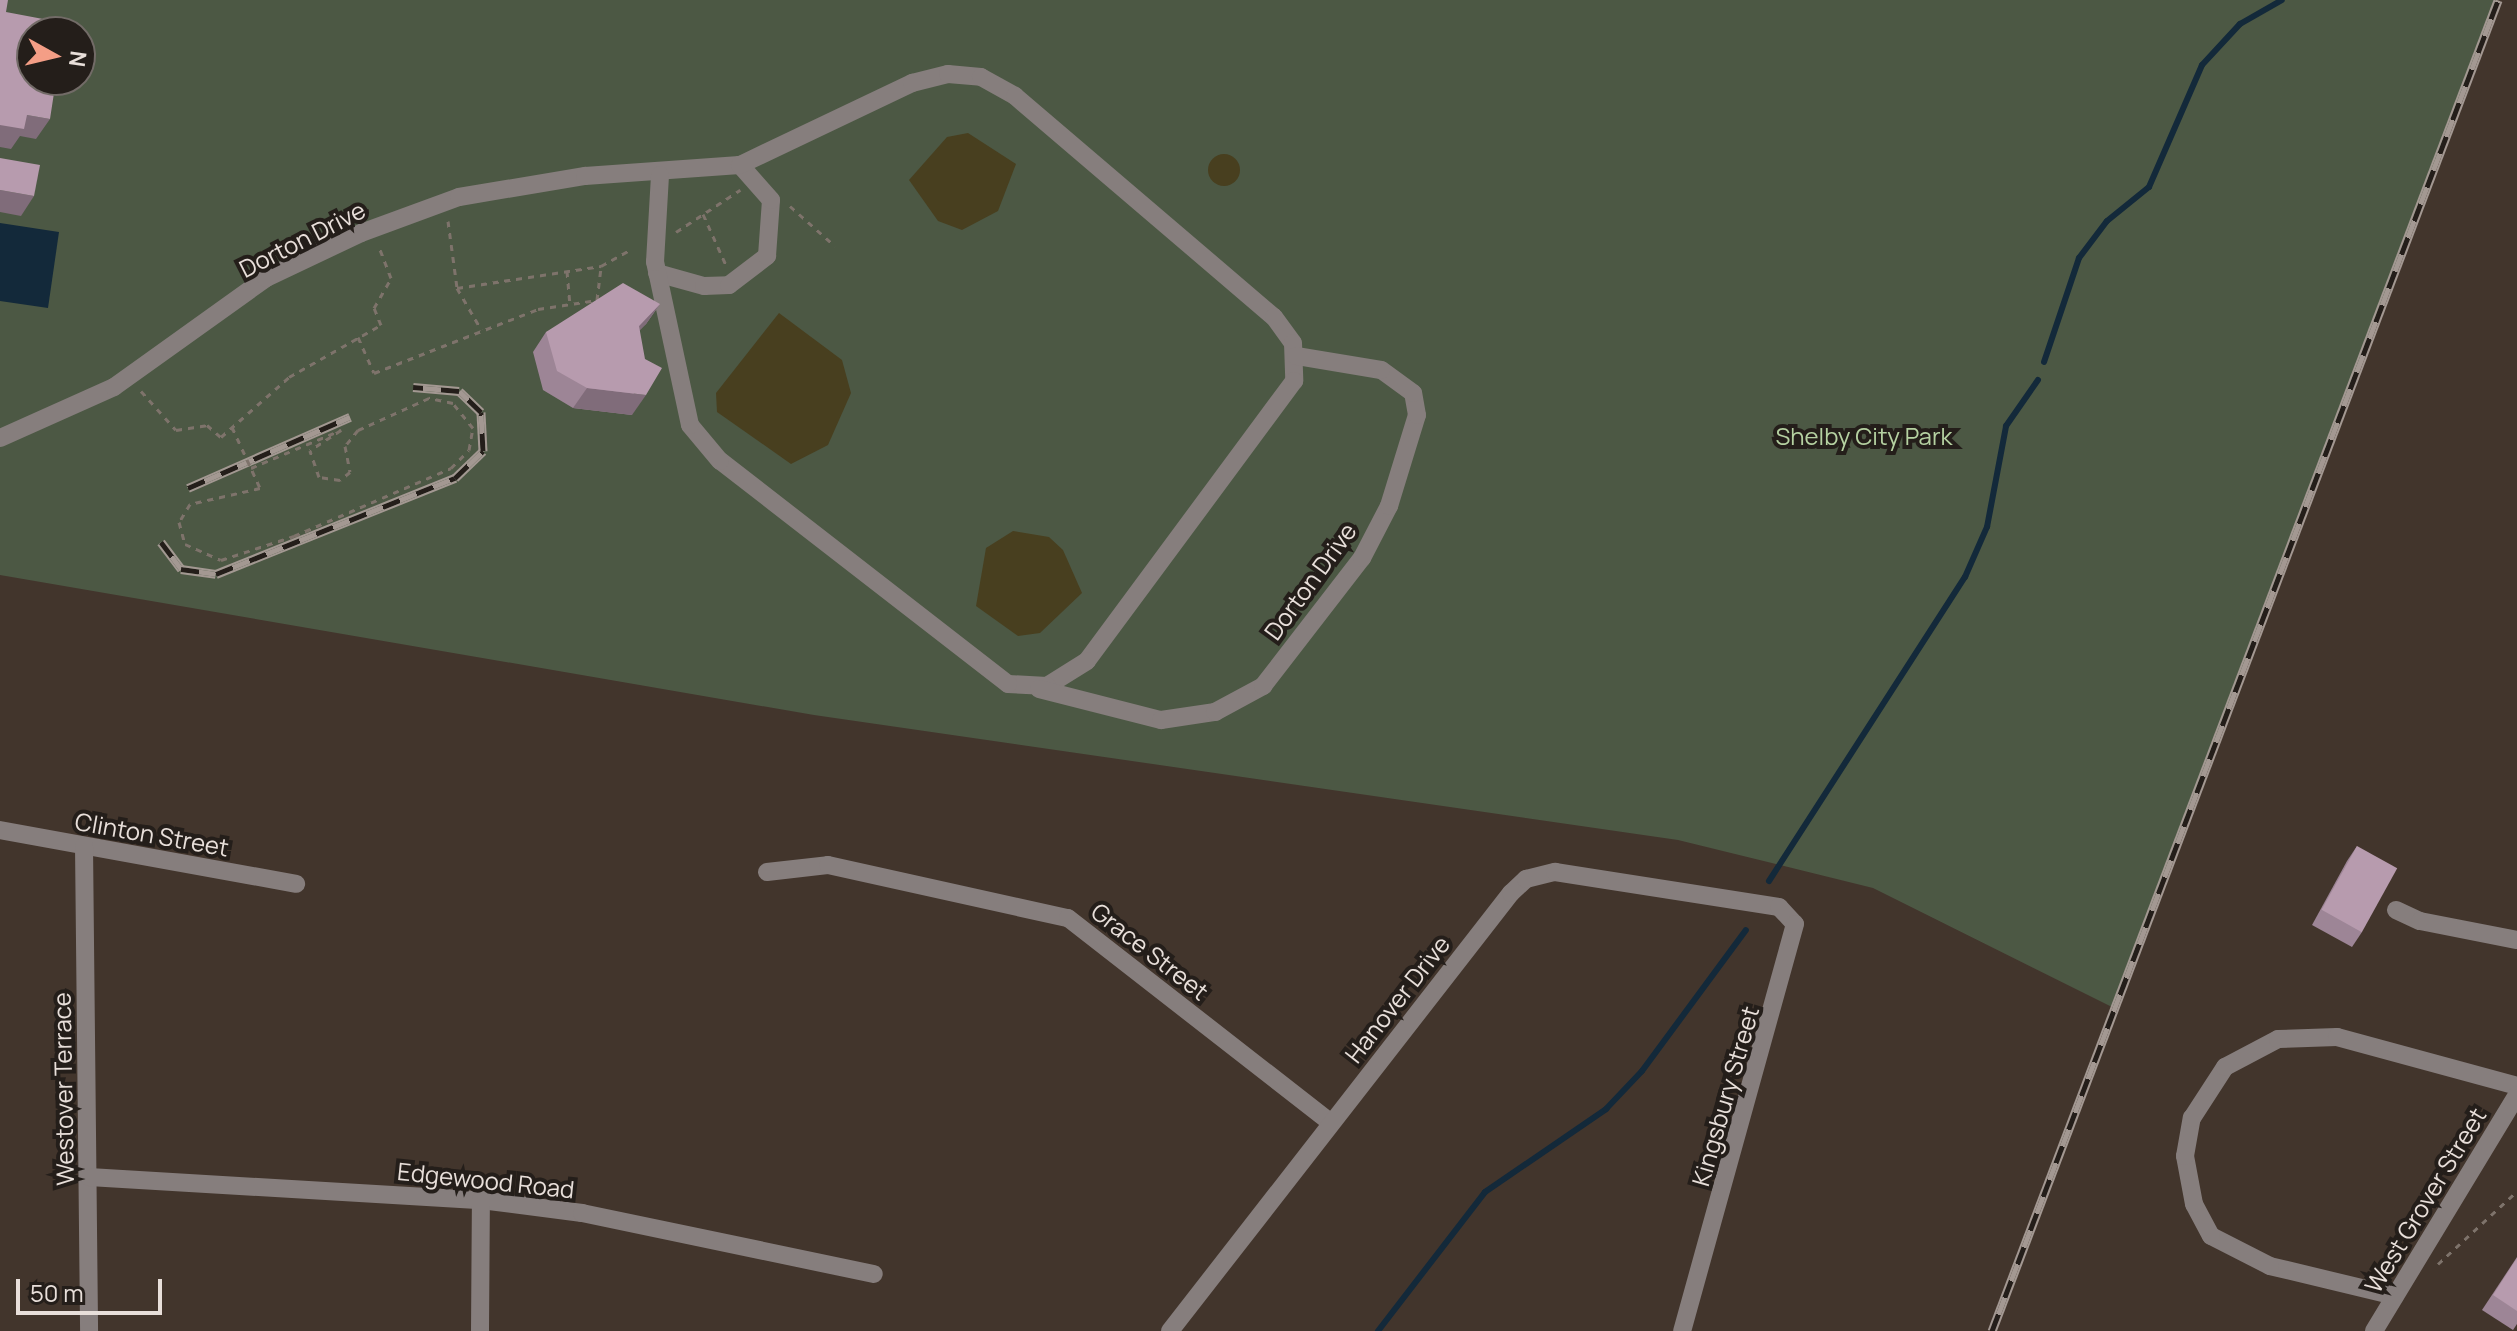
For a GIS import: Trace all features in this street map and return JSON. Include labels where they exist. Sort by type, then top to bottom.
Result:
[{"type":"street","name":"Dorton Drive","points":[[0,438],[129,377],[266,278],[371,229],[445,202],[585,176],[660,175],[740,165],[912,83],[948,74],[981,77],[1035,111],[1274,317],[1296,356],[1381,370],[1413,393],[1417,415],[1389,506],[1362,558],[1272,674],[1244,702],[1161,720],[995,677],[702,442],[682,411],[657,273],[652,226],[660,175]]},
{"type":"street","points":[[657,273],[704,286],[734,282],[758,268],[772,242],[774,215],[740,165]]},
{"type":"street","points":[[1036,688],[1087,661],[1282,405],[1296,356]]},
{"type":"street","name":"Clinton Street","points":[[0,830],[296,884]]},
{"type":"street","name":"Westover Terrace","points":[[84,846],[89,1331]]},
{"type":"street","name":"Grace Street","points":[[767,872],[828,865],[1068,918],[1331,1123]]},
{"type":"street","name":"Hanover Drive","points":[[1170,1331],[1526,879],[1555,872],[1609,876],[1751,903]]},
{"type":"street","name":"Kingsbury Street","points":[[1682,1331],[1796,939],[1795,924],[1779,907],[1751,903]]},
{"type":"street","points":[[2396,910],[2420,921],[2517,940]]},
{"type":"street","points":[[2395,1296],[2270,1266],[2211,1236],[2187,1165],[2192,1118],[2225,1067],[2278,1039],[2337,1037],[2517,1086]]},
{"type":"street","name":"West Grover Street","points":[[2374,1331],[2517,1095]]},
{"type":"street","name":"Edgewood Road","points":[[89,1177],[481,1200],[582,1213],[874,1274]]},
{"type":"street","points":[[480,1331],[481,1200]]},
{"type":"path","points":[[663,240],[754,187],[835,246]]},
{"type":"path","points":[[445,202],[457,288],[482,330]]},
{"type":"path","points":[[703,214],[734,282]]},
{"type":"path","points":[[129,377],[176,430],[207,425],[221,437],[289,377],[381,325],[374,308],[390,289],[371,229]]},
{"type":"path","points":[[457,288],[601,266],[632,249]]},
{"type":"path","points":[[357,336],[374,373],[482,330],[570,303],[601,297],[601,266]]},
{"type":"path","points":[[567,271],[570,303]]},
{"type":"path","points":[[232,427],[260,488],[190,504],[179,522],[185,544],[221,560],[294,536],[451,468],[469,450],[473,428],[453,403],[429,398],[358,430],[345,446],[352,465],[340,480],[319,477],[310,450],[341,430],[251,468]]},
{"type":"path","points":[[2428,1274],[2517,1191]]},
{"type":"green space","name":"Shelby City Park","points":[[0,0],[2498,0],[2114,1008],[1873,888],[1678,840],[814,715],[0,575]]},
{"type":"sand","points":[[968,133],[1016,164],[998,211],[962,230],[938,221],[909,180],[947,137]]},
{"type":"sand","points":[[1224,154],[1235,159],[1240,170],[1235,181],[1224,186],[1213,181],[1208,170],[1213,159]]},
{"type":"sand","points":[[779,313],[842,360],[851,393],[828,445],[791,464],[717,412],[716,393]]},
{"type":"sand","points":[[1013,531],[1049,537],[1063,550],[1082,593],[1040,633],[1018,636],[976,606],[986,548]]},
{"type":"water","points":[[0,223],[59,232],[48,308],[0,301]]},
{"type":"building","points":[[0,0],[8,0],[6,12],[27,16],[16,16],[16,96],[54,96],[50,119],[27,115],[24,129],[0,125]]},
{"type":"building","points":[[0,158],[40,165],[34,196],[0,190]]},
{"type":"building","points":[[623,283],[660,304],[639,326],[645,359],[662,368],[646,395],[587,388],[557,371],[546,332]]},
{"type":"building","points":[[2357,846],[2397,868],[2362,932],[2322,910]]},
{"type":"building","points":[[2517,1258],[2517,1311],[2493,1295]]},
{"type":"waterway","points":[[2044,362],[2079,258],[2107,221],[2149,187],[2202,65],[2240,24],[2282,0]]},
{"type":"waterway","points":[[1769,881],[1965,577],[1987,527],[2006,426],[2038,380]]},
{"type":"waterway","points":[[1378,1331],[1485,1192],[1606,1109],[1642,1071],[1746,930]]},
{"type":"railway","points":[[1992,1331],[2498,0]]},
{"type":"railway","points":[[161,542],[181,569],[216,574],[455,478],[483,451],[481,412],[459,391],[413,387]]},
{"type":"railway","points":[[188,488],[350,417]]}]
